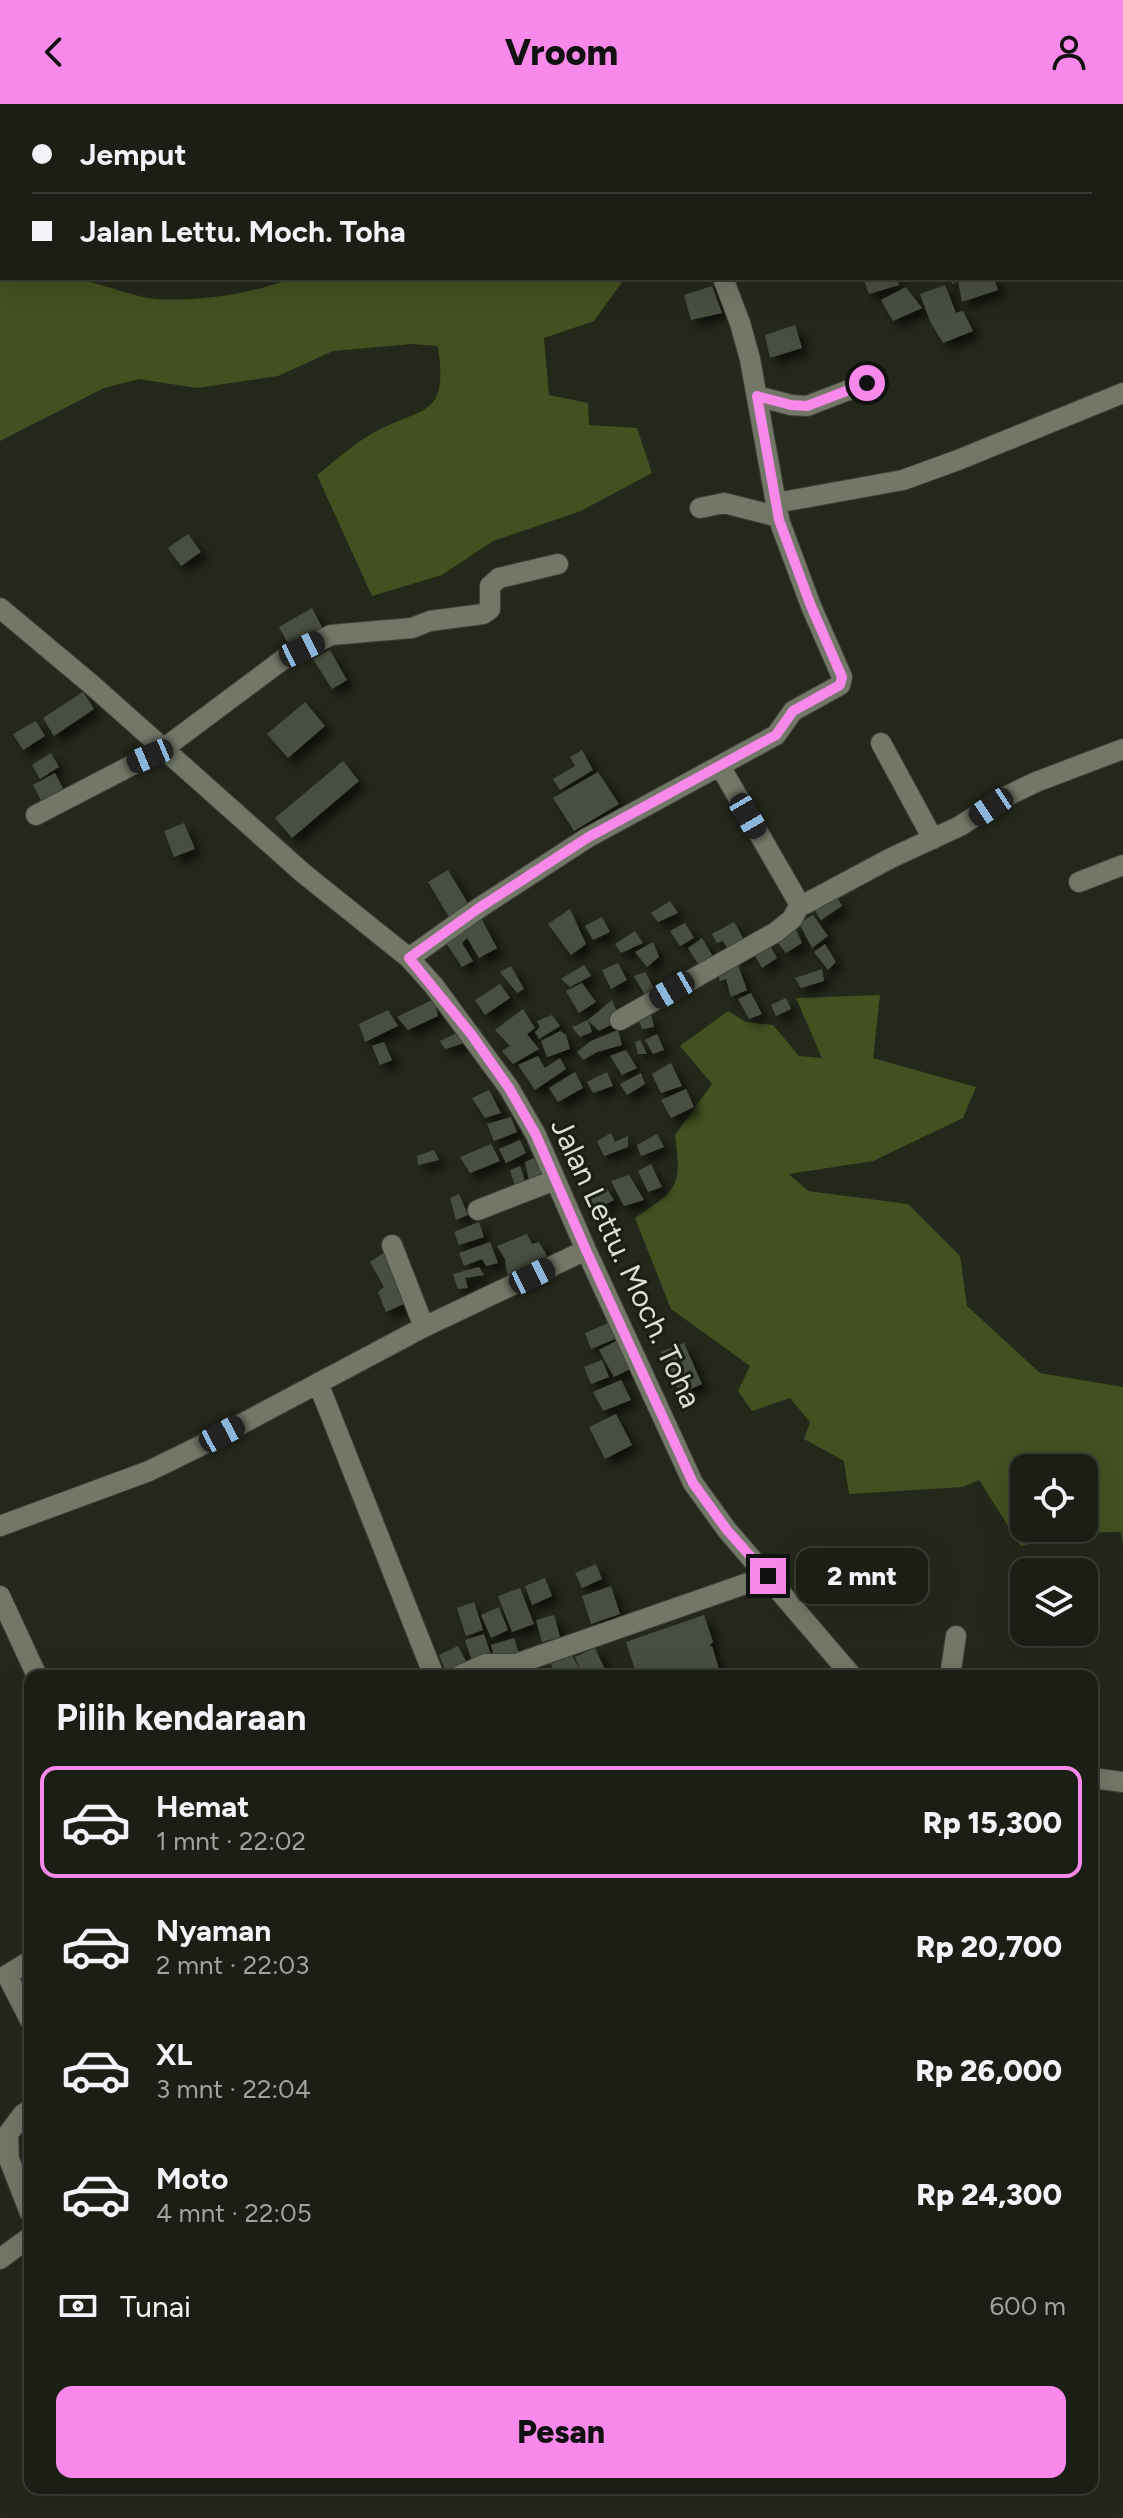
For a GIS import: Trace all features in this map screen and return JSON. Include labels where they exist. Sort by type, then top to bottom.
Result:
[{"type":"street","points":[[409,958],[587,838],[776,735],[793,711],[840,685],[842,677],[811,606],[778,510],[740,323],[724,280]]},
{"type":"street","points":[[757,396],[807,406],[867,383]]},
{"type":"street","points":[[700,508],[724,503],[778,510],[903,480],[1123,393]]},
{"type":"street","points":[[36,815],[163,749],[285,658],[331,635],[412,628],[442,619],[483,614],[490,609],[490,586],[499,578],[558,564]]},
{"type":"street","name":"Jalan Lettu. Moch. Toha","points":[[0,608],[303,873],[409,958],[462,1022],[509,1088],[536,1135],[693,1483],[727,1530],[847,1670]]},
{"type":"street","points":[[881,743],[933,839]]},
{"type":"street","points":[[801,903],[815,901],[891,858],[960,826],[1007,796],[1036,782],[1123,749]]},
{"type":"street","points":[[720,766],[801,903]]},
{"type":"street","points":[[1079,882],[1123,865]]},
{"type":"street","points":[[620,1020],[776,932],[792,919],[801,903]]},
{"type":"street","points":[[478,1210],[555,1180]]},
{"type":"street","points":[[392,1245],[424,1327]]},
{"type":"street","points":[[0,1526],[149,1471],[424,1327],[586,1250]]},
{"type":"street","points":[[318,1383],[432,1670]]},
{"type":"street","points":[[472,1670],[486,1664],[516,1664],[768,1576]]},
{"type":"street","points":[[0,1596],[34,1670]]},
{"type":"street","points":[[951,1670],[956,1636]]},
{"type":"street","points":[[1098,1779],[1123,1782]]},
{"type":"street","points":[[24,1965],[7,1975],[24,2008]]},
{"type":"street","points":[[24,2113],[8,2134],[9,2159],[24,2198]]},
{"type":"street","points":[[0,2259],[24,2241]]},
{"type":"green space","points":[[0,280],[88,280],[131,294],[171,300],[243,292],[285,280],[624,280],[594,321],[544,338],[549,395],[588,403],[589,425],[637,428],[652,473],[581,511],[493,541],[442,575],[372,596],[317,475],[366,437],[429,406],[440,386],[438,346],[412,344],[333,351],[278,376],[197,388],[139,379],[104,388],[0,441]]},
{"type":"green space","points":[[880,995],[873,1058],[976,1087],[963,1118],[873,1161],[789,1174],[808,1191],[908,1204],[960,1256],[967,1306],[1040,1373],[1123,1387],[1123,1544],[1121,1532],[1098,1532],[1098,1454],[1010,1454],[1010,1529],[979,1480],[963,1487],[849,1494],[844,1461],[804,1439],[810,1422],[790,1398],[752,1411],[738,1391],[750,1366],[671,1309],[635,1218],[674,1186],[678,1166],[675,1135],[712,1084],[680,1046],[728,1011],[746,1022],[773,1025],[799,1056],[822,1058],[796,998]]},
{"type":"building","points":[[864,280],[898,280],[899,285],[869,294]]},
{"type":"building","points":[[951,280],[995,280],[998,290],[962,302],[958,281],[952,284]]},
{"type":"building","points":[[945,285],[956,313],[963,311],[973,331],[943,343],[930,321],[920,294]]},
{"type":"building","points":[[712,286],[722,313],[691,320],[684,295]]},
{"type":"building","points":[[906,287],[922,308],[893,321],[881,300]]},
{"type":"building","points":[[795,325],[802,348],[770,358],[765,335]]},
{"type":"building","points":[[188,534],[201,552],[181,566],[168,548]]},
{"type":"building","points":[[312,608],[323,629],[291,649],[279,627]]},
{"type":"building","points":[[330,650],[347,680],[332,689],[313,659]]},
{"type":"building","points":[[83,692],[94,709],[54,736],[43,718]]},
{"type":"building","points":[[305,702],[325,726],[288,758],[267,734]]},
{"type":"building","points":[[36,721],[45,736],[23,750],[13,734]]},
{"type":"building","points":[[582,750],[593,770],[560,790],[553,779],[575,766],[570,757]]},
{"type":"building","points":[[51,753],[59,767],[40,779],[32,765]]},
{"type":"building","points":[[343,761],[359,781],[292,838],[275,818]]},
{"type":"building","points":[[598,772],[619,804],[574,831],[553,798]]},
{"type":"building","points":[[55,773],[65,792],[43,804],[33,785]]},
{"type":"building","points":[[184,823],[195,849],[174,857],[164,831]]},
{"type":"building","points":[[448,870],[472,910],[452,922],[428,882]]},
{"type":"building","points":[[836,896],[842,906],[821,920],[814,909]]},
{"type":"building","points":[[670,901],[678,913],[658,922],[651,913]]},
{"type":"building","points":[[570,909],[586,944],[571,955],[548,924]]},
{"type":"building","points":[[813,915],[828,936],[812,948],[799,923]]},
{"type":"building","points":[[602,917],[610,932],[593,940],[585,926]]},
{"type":"building","points":[[481,918],[497,948],[479,958],[467,938],[462,943],[473,961],[462,967],[444,940]]},
{"type":"building","points":[[734,922],[750,950],[734,961],[723,941],[717,943],[712,934]]},
{"type":"building","points":[[685,923],[694,938],[680,946],[670,931]]},
{"type":"building","points":[[794,925],[802,943],[786,953],[774,938]]},
{"type":"building","points":[[635,931],[643,943],[621,953],[615,944]]},
{"type":"building","points":[[702,938],[715,960],[700,967],[688,948]]},
{"type":"building","points":[[653,942],[659,957],[647,967],[635,952]]},
{"type":"building","points":[[769,944],[777,958],[762,968],[753,952]]},
{"type":"building","points":[[825,944],[836,962],[828,970],[814,952]]},
{"type":"building","points":[[618,963],[627,980],[611,989],[602,970]]},
{"type":"building","points":[[584,965],[591,976],[570,987],[561,979]]},
{"type":"building","points":[[738,965],[747,990],[731,997],[726,979],[720,981],[717,970]]},
{"type":"building","points":[[511,966],[524,989],[517,993],[500,972]]},
{"type":"building","points":[[822,969],[824,981],[801,988],[795,978]]},
{"type":"building","points":[[645,972],[655,990],[645,995],[634,976]]},
{"type":"building","points":[[582,983],[596,1002],[579,1013],[566,991]]},
{"type":"building","points":[[500,984],[510,998],[485,1015],[475,1000]]},
{"type":"building","points":[[751,993],[762,1014],[749,1019],[738,999]]},
{"type":"building","points":[[786,998],[791,1009],[776,1016],[771,1005]]},
{"type":"building","points":[[434,999],[438,1016],[408,1030],[397,1017]]},
{"type":"building","points":[[612,1000],[620,1020],[599,1031],[588,1020]]},
{"type":"building","points":[[523,1009],[535,1028],[527,1034],[539,1049],[513,1064],[502,1051],[510,1046],[495,1030]]},
{"type":"building","points":[[388,1010],[398,1026],[365,1042],[359,1024]]},
{"type":"building","points":[[651,1014],[654,1027],[642,1029],[637,1016]]},
{"type":"building","points":[[552,1015],[560,1026],[539,1039],[535,1032],[540,1027],[537,1021]]},
{"type":"building","points":[[588,1020],[592,1032],[580,1037],[572,1027]]},
{"type":"building","points":[[463,1030],[467,1042],[445,1049],[440,1041]]},
{"type":"building","points":[[618,1030],[622,1045],[597,1052],[583,1060],[577,1052],[591,1041]]},
{"type":"building","points":[[560,1031],[566,1035],[570,1049],[547,1057],[541,1041]]},
{"type":"building","points":[[657,1034],[664,1050],[653,1054],[645,1040]]},
{"type":"building","points":[[640,1040],[647,1054],[638,1054],[635,1042]]},
{"type":"building","points":[[384,1042],[392,1060],[380,1065],[372,1046]]},
{"type":"building","points":[[626,1050],[637,1068],[622,1075],[610,1056]]},
{"type":"building","points":[[538,1056],[545,1068],[560,1058],[566,1069],[535,1090],[518,1065]]},
{"type":"building","points":[[671,1063],[682,1086],[661,1093],[652,1074]]},
{"type":"building","points":[[575,1072],[583,1088],[558,1102],[549,1088]]},
{"type":"building","points":[[607,1072],[613,1086],[593,1093],[587,1082]]},
{"type":"building","points":[[641,1073],[645,1084],[627,1095],[620,1084]]},
{"type":"building","points":[[686,1089],[694,1107],[671,1118],[661,1100]]},
{"type":"building","points":[[489,1090],[501,1113],[485,1118],[472,1098]]},
{"type":"building","points":[[511,1117],[517,1132],[494,1141],[487,1124]]},
{"type":"building","points":[[611,1133],[615,1142],[628,1136],[628,1147],[604,1156],[597,1141]]},
{"type":"building","points":[[657,1134],[664,1147],[641,1156],[637,1145]]},
{"type":"building","points":[[520,1140],[526,1153],[506,1163],[499,1149]]},
{"type":"building","points":[[491,1144],[500,1161],[470,1173],[460,1157]]},
{"type":"building","points":[[434,1150],[439,1160],[418,1165],[417,1156]]},
{"type":"building","points":[[539,1156],[549,1178],[530,1184],[525,1162]]},
{"type":"building","points":[[651,1164],[662,1187],[648,1192],[638,1171]]},
{"type":"building","points":[[520,1166],[526,1184],[515,1186],[510,1170]]},
{"type":"building","points":[[629,1175],[644,1200],[624,1206],[611,1181]]},
{"type":"building","points":[[604,1184],[614,1200],[592,1211],[584,1195]]},
{"type":"building","points":[[459,1194],[468,1215],[456,1220],[450,1198]]},
{"type":"building","points":[[479,1222],[484,1237],[459,1245],[454,1232]]},
{"type":"building","points":[[527,1234],[532,1244],[539,1242],[549,1259],[508,1279],[505,1259],[497,1246]]},
{"type":"building","points":[[490,1242],[498,1263],[486,1266],[482,1259],[464,1266],[459,1253]]},
{"type":"building","points":[[389,1249],[402,1283],[396,1285],[406,1303],[386,1312],[378,1292],[384,1287],[370,1262]]},
{"type":"building","points":[[479,1267],[484,1275],[465,1278],[468,1288],[458,1289],[453,1274]]},
{"type":"building","points":[[611,1322],[617,1338],[591,1349],[585,1333]]},
{"type":"building","points":[[616,1341],[630,1369],[614,1377],[599,1350]]},
{"type":"building","points":[[684,1343],[702,1384],[680,1394],[661,1352]]},
{"type":"building","points":[[602,1360],[609,1377],[591,1384],[584,1367]]},
{"type":"building","points":[[621,1380],[631,1400],[603,1411],[593,1392]]},
{"type":"building","points":[[616,1414],[632,1445],[605,1459],[589,1427]]},
{"type":"building","points":[[596,1564],[602,1579],[582,1588],[575,1573]]},
{"type":"building","points":[[545,1578],[552,1596],[532,1605],[525,1586]]},
{"type":"building","points":[[611,1586],[620,1614],[591,1624],[582,1596]]},
{"type":"building","points":[[520,1588],[534,1624],[512,1632],[498,1596]]},
{"type":"building","points":[[474,1602],[483,1630],[466,1636],[457,1608]]},
{"type":"building","points":[[499,1607],[508,1630],[491,1638],[481,1615]]},
{"type":"building","points":[[554,1615],[560,1637],[542,1642],[536,1620]]},
{"type":"building","points":[[704,1615],[713,1642],[709,1646],[712,1646],[719,1670],[635,1670],[626,1642]]},
{"type":"building","points":[[484,1634],[492,1658],[473,1664],[465,1640]]},
{"type":"building","points":[[514,1638],[520,1657],[496,1664],[491,1645]]},
{"type":"building","points":[[458,1646],[466,1661],[446,1670],[439,1655]]},
{"type":"building","points":[[595,1648],[605,1670],[580,1670],[575,1657]]},
{"type":"building","points":[[570,1652],[580,1670],[554,1670],[550,1662]]},
{"type":"route","points":[[768,1576],[727,1530],[693,1483],[527,1118],[471,1034],[409,958],[587,838],[776,735],[793,711],[840,685],[842,677],[779,520],[757,396],[807,406],[867,383]]}]
